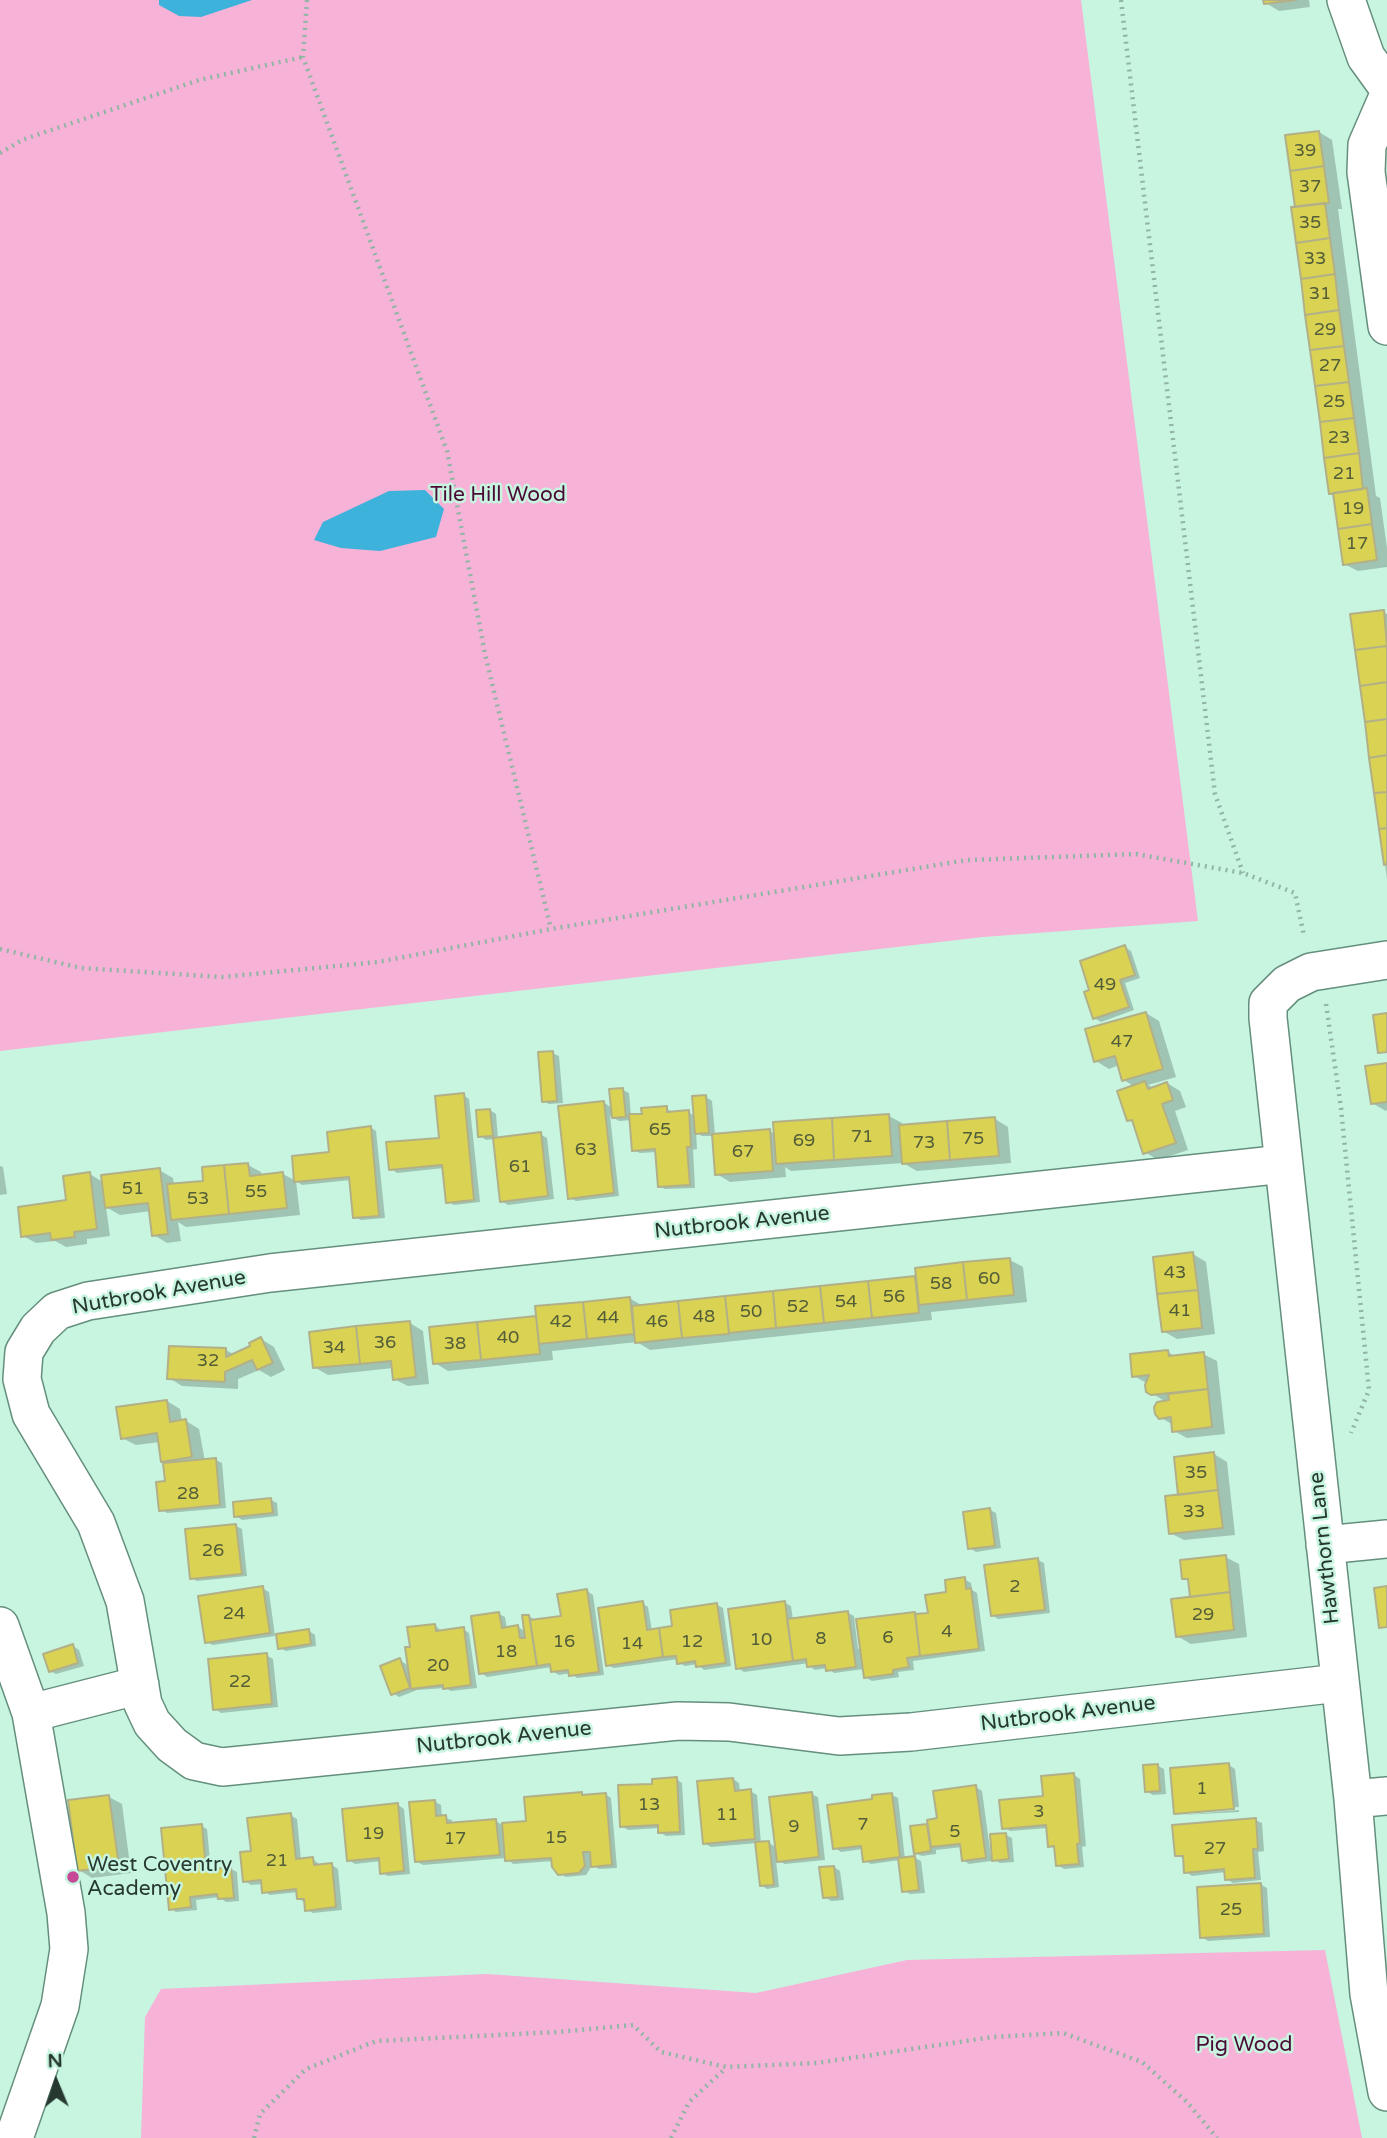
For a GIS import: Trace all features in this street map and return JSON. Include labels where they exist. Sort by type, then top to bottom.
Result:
[{"type":"street","points":[[1346,0],[1366,57],[1387,86]]},
{"type":"street","points":[[1387,99],[1367,145],[1366,172],[1387,326]]},
{"type":"street","points":[[1311,972],[1387,960]]},
{"type":"street","name":"Hawthorn Lane","points":[[1311,972],[1287,984],[1268,1003],[1268,1018],[1339,1683],[1370,1798],[1369,1994],[1387,2092]]},
{"type":"street","name":"Nutbrook Avenue","points":[[1284,1164],[270,1273],[88,1301],[57,1311],[38,1329],[24,1352],[22,1379],[32,1414],[96,1522],[125,1601],[143,1704],[152,1723],[172,1745],[194,1761],[222,1767],[678,1721],[729,1722],[839,1736],[911,1732],[1339,1683]]},
{"type":"street","points":[[1325,1545],[1387,1539]]},
{"type":"street","points":[[0,1626],[31,1713],[66,1913],[69,1949],[60,2006],[14,2138]]},
{"type":"street","points":[[31,1713],[140,1685]]},
{"type":"path","points":[[307,0],[303,57],[447,451],[485,654],[551,929]]},
{"type":"path","points":[[1121,0],[1215,794],[1243,873]]},
{"type":"path","points":[[0,153],[22,140],[199,80],[303,57]]},
{"type":"path","points":[[0,949],[81,968],[222,977],[378,962],[551,929],[967,860],[1136,854],[1243,873],[1295,893],[1311,972],[1325,996],[1341,1108],[1369,1390],[1350,1435]]},
{"type":"path","points":[[254,2138],[260,2114],[306,2069],[376,2042],[633,2025],[661,2052],[726,2067],[817,2063],[993,2037],[1063,2033],[1142,2062],[1187,2102],[1217,2138]]},
{"type":"path","points":[[671,2138],[690,2102],[726,2067]]},
{"type":"green space","name":"Tile Hill Wood","points":[[0,0],[1081,0],[1198,921],[983,937],[0,1051]]},
{"type":"green space","name":"Pig Wood","points":[[1325,1950],[1362,2138],[141,2138],[145,2017],[161,1989],[487,1974],[756,1993],[907,1960]]},
{"type":"water","points":[[159,0],[252,0],[201,17],[179,16],[159,5]]},
{"type":"water","points":[[425,490],[444,509],[436,537],[380,551],[341,548],[314,540],[323,522],[389,491]]},
{"type":"building","points":[[1263,0],[1296,0],[1264,4]]},
{"type":"building","points":[[1319,131],[1324,166],[1290,171],[1285,135]]},
{"type":"building","points":[[1324,166],[1329,203],[1295,207],[1290,171]]},
{"type":"building","points":[[1325,203],[1330,238],[1296,243],[1291,207]]},
{"type":"building","points":[[1330,238],[1335,274],[1301,279],[1296,243]]},
{"type":"building","points":[[1335,274],[1339,310],[1305,315],[1301,279]]},
{"type":"building","points":[[1339,310],[1344,346],[1310,350],[1305,315]]},
{"type":"building","points":[[1344,346],[1349,382],[1315,386],[1310,350]]},
{"type":"building","points":[[1349,382],[1354,418],[1320,422],[1315,386]]},
{"type":"building","points":[[1354,418],[1359,453],[1324,458],[1320,422]]},
{"type":"building","points":[[1359,453],[1363,489],[1329,494],[1324,458]]},
{"type":"building","points":[[1367,488],[1372,524],[1338,529],[1333,493]]},
{"type":"building","points":[[1372,524],[1377,560],[1343,565],[1338,529]]},
{"type":"building","points":[[1384,610],[1387,646],[1355,650],[1350,614]]},
{"type":"building","points":[[1387,646],[1387,682],[1360,686],[1355,650]]},
{"type":"building","points":[[1387,682],[1387,719],[1365,722],[1360,686]]},
{"type":"building","points":[[1387,719],[1387,755],[1369,758],[1365,722]]},
{"type":"building","points":[[1387,755],[1387,792],[1374,793],[1369,758]]},
{"type":"building","points":[[1387,792],[1387,828],[1379,829],[1374,793]]},
{"type":"building","points":[[1387,828],[1387,864],[1384,865],[1379,829]]},
{"type":"building","points":[[1125,945],[1135,975],[1120,980],[1129,1007],[1093,1019],[1084,992],[1089,990],[1080,961]]},
{"type":"building","points":[[1146,1012],[1163,1069],[1122,1081],[1115,1056],[1094,1062],[1085,1029]]},
{"type":"building","points":[[1387,1013],[1387,1052],[1378,1053],[1373,1015]]},
{"type":"building","points":[[553,1051],[557,1101],[542,1102],[538,1052]]},
{"type":"building","points":[[1387,1063],[1387,1102],[1371,1104],[1365,1066]]},
{"type":"building","points":[[1145,1081],[1148,1089],[1167,1082],[1173,1100],[1162,1104],[1176,1143],[1143,1154],[1132,1120],[1127,1121],[1117,1091]]},
{"type":"building","points":[[623,1088],[626,1117],[612,1118],[609,1089]]},
{"type":"building","points":[[464,1093],[474,1200],[446,1203],[442,1165],[389,1170],[386,1142],[439,1138],[435,1096]]},
{"type":"building","points":[[706,1095],[709,1133],[695,1134],[692,1096]]},
{"type":"building","points":[[604,1101],[614,1193],[568,1199],[558,1106]]},
{"type":"building","points":[[667,1106],[667,1112],[689,1110],[691,1147],[687,1147],[690,1185],[658,1187],[655,1149],[632,1151],[629,1114],[642,1114],[641,1108]]},
{"type":"building","points":[[490,1109],[493,1136],[478,1137],[476,1110]]},
{"type":"building","points":[[889,1114],[892,1156],[834,1160],[832,1118]]},
{"type":"building","points":[[995,1117],[999,1156],[950,1160],[947,1121]]},
{"type":"building","points":[[832,1118],[834,1160],[776,1164],[773,1122]]},
{"type":"building","points":[[947,1121],[950,1160],[902,1164],[899,1125]]},
{"type":"building","points":[[371,1126],[379,1216],[353,1218],[349,1177],[294,1182],[292,1156],[329,1152],[327,1132]]},
{"type":"building","points":[[770,1129],[773,1171],[715,1175],[712,1134]]},
{"type":"building","points":[[541,1132],[548,1196],[500,1202],[493,1138]]},
{"type":"building","points":[[248,1163],[250,1176],[283,1172],[287,1208],[229,1214],[224,1165]]},
{"type":"building","points":[[224,1165],[229,1214],[171,1220],[167,1184],[203,1181],[202,1167]]},
{"type":"building","points":[[160,1168],[168,1234],[152,1236],[148,1203],[105,1208],[101,1175]]},
{"type":"building","points":[[90,1172],[97,1229],[74,1232],[75,1237],[51,1240],[50,1233],[21,1237],[18,1207],[66,1200],[63,1176]]},
{"type":"building","points":[[1193,1252],[1198,1290],[1157,1294],[1153,1257]]},
{"type":"building","points":[[1010,1258],[1014,1295],[967,1300],[963,1262]]},
{"type":"building","points":[[963,1262],[967,1300],[919,1305],[915,1268]]},
{"type":"building","points":[[915,1276],[919,1313],[872,1318],[868,1281]]},
{"type":"building","points":[[868,1281],[872,1318],[824,1323],[820,1286]]},
{"type":"building","points":[[820,1286],[824,1323],[776,1328],[773,1291]]},
{"type":"building","points":[[1198,1290],[1202,1328],[1162,1332],[1157,1294]]},
{"type":"building","points":[[773,1291],[776,1328],[729,1333],[725,1296]]},
{"type":"building","points":[[725,1296],[729,1334],[682,1338],[678,1301]]},
{"type":"building","points":[[630,1297],[634,1334],[587,1339],[583,1302]]},
{"type":"building","points":[[678,1301],[682,1338],[635,1343],[632,1306]]},
{"type":"building","points":[[583,1302],[587,1339],[539,1344],[535,1306]]},
{"type":"building","points":[[536,1316],[540,1354],[481,1360],[477,1322]]},
{"type":"building","points":[[410,1321],[416,1377],[393,1380],[391,1361],[360,1364],[356,1326]]},
{"type":"building","points":[[477,1322],[481,1360],[433,1364],[429,1327]]},
{"type":"building","points":[[356,1326],[360,1364],[313,1368],[309,1332]]},
{"type":"building","points":[[261,1337],[273,1363],[257,1370],[252,1360],[225,1372],[225,1382],[167,1379],[169,1346],[226,1348],[226,1357],[250,1346],[249,1343]]},
{"type":"building","points":[[1168,1350],[1169,1356],[1204,1352],[1208,1389],[1151,1395],[1146,1392],[1145,1385],[1149,1375],[1132,1377],[1130,1354]]},
{"type":"building","points":[[1208,1389],[1212,1427],[1172,1432],[1171,1417],[1159,1419],[1155,1414],[1154,1407],[1157,1402],[1169,1400],[1168,1394]]},
{"type":"building","points":[[167,1400],[170,1422],[186,1419],[192,1457],[161,1462],[157,1433],[121,1439],[116,1407]]},
{"type":"building","points":[[1214,1452],[1218,1490],[1178,1495],[1174,1457]]},
{"type":"building","points":[[216,1458],[220,1505],[159,1511],[156,1482],[165,1481],[163,1463]]},
{"type":"building","points":[[1218,1490],[1223,1528],[1169,1534],[1165,1496]]},
{"type":"building","points":[[271,1498],[273,1513],[234,1517],[233,1502]]},
{"type":"building","points":[[990,1508],[995,1546],[968,1549],[963,1512]]},
{"type":"building","points":[[236,1524],[242,1574],[190,1579],[185,1529]]},
{"type":"building","points":[[1226,1555],[1230,1592],[1190,1597],[1188,1579],[1182,1579],[1180,1560]]},
{"type":"building","points":[[1038,1558],[1045,1610],[991,1616],[984,1565]]},
{"type":"building","points":[[965,1577],[966,1589],[971,1588],[979,1649],[920,1656],[915,1614],[928,1613],[925,1595],[946,1592],[945,1580]]},
{"type":"building","points":[[263,1586],[270,1633],[205,1643],[198,1596]]},
{"type":"building","points":[[1387,1586],[1387,1627],[1379,1628],[1374,1588]]},
{"type":"building","points":[[587,1589],[599,1672],[569,1676],[568,1670],[551,1672],[550,1664],[537,1666],[530,1620],[561,1616],[557,1594]]},
{"type":"building","points":[[1230,1592],[1234,1630],[1176,1637],[1171,1599]]},
{"type":"building","points":[[643,1601],[647,1630],[659,1628],[663,1657],[606,1666],[598,1608]]},
{"type":"building","points":[[785,1601],[793,1661],[736,1669],[728,1609]]},
{"type":"building","points":[[717,1603],[726,1663],[696,1667],[695,1661],[677,1664],[676,1656],[663,1657],[659,1628],[672,1626],[670,1610]]},
{"type":"building","points":[[848,1611],[856,1667],[826,1671],[825,1665],[807,1667],[806,1659],[793,1661],[787,1619]]},
{"type":"building","points":[[499,1612],[502,1628],[518,1625],[520,1638],[525,1638],[522,1615],[529,1615],[537,1666],[479,1674],[471,1616]]},
{"type":"building","points":[[915,1612],[920,1656],[907,1658],[909,1667],[893,1670],[893,1674],[864,1678],[856,1619]]},
{"type":"building","points":[[435,1624],[436,1631],[464,1627],[471,1685],[443,1689],[443,1685],[411,1689],[405,1647],[410,1647],[407,1627]]},
{"type":"building","points":[[309,1629],[311,1644],[278,1649],[276,1634]]},
{"type":"building","points":[[73,1644],[78,1663],[49,1672],[43,1654]]},
{"type":"building","points":[[267,1653],[272,1704],[213,1710],[208,1659]]},
{"type":"building","points":[[400,1658],[410,1688],[391,1695],[380,1666]]},
{"type":"building","points":[[1229,1763],[1234,1809],[1174,1814],[1170,1768]]},
{"type":"building","points":[[1158,1764],[1160,1791],[1145,1792],[1143,1765]]},
{"type":"building","points":[[1074,1773],[1080,1843],[1077,1844],[1079,1864],[1056,1866],[1054,1846],[1048,1847],[1046,1825],[1002,1829],[999,1800],[1043,1796],[1041,1776]]},
{"type":"building","points":[[677,1777],[680,1832],[658,1833],[658,1825],[620,1827],[618,1785],[652,1784],[652,1779]]},
{"type":"building","points":[[733,1778],[735,1791],[751,1789],[755,1839],[703,1844],[697,1781]]},
{"type":"building","points":[[976,1785],[986,1858],[962,1861],[960,1844],[931,1847],[927,1820],[937,1818],[933,1791]]},
{"type":"building","points":[[582,1792],[582,1795],[606,1793],[612,1865],[591,1867],[590,1852],[583,1852],[585,1866],[579,1873],[558,1875],[552,1867],[551,1858],[505,1861],[502,1823],[526,1821],[524,1797]]},
{"type":"building","points":[[812,1792],[819,1857],[777,1862],[769,1797]]},
{"type":"building","points":[[892,1793],[900,1857],[863,1862],[861,1846],[833,1849],[827,1805],[872,1799],[872,1795]]},
{"type":"building","points":[[109,1795],[119,1866],[77,1871],[68,1800]]},
{"type":"building","points":[[435,1800],[436,1816],[446,1815],[447,1823],[496,1819],[500,1855],[415,1862],[409,1802]]},
{"type":"building","points":[[398,1803],[404,1871],[380,1874],[379,1858],[347,1861],[342,1809]]},
{"type":"building","points":[[291,1813],[296,1859],[313,1857],[314,1865],[332,1863],[336,1907],[305,1911],[304,1899],[297,1899],[296,1889],[262,1893],[261,1880],[243,1882],[240,1852],[251,1851],[247,1818]]},
{"type":"building","points":[[1256,1818],[1258,1849],[1253,1849],[1255,1878],[1225,1880],[1224,1869],[1184,1873],[1183,1856],[1175,1856],[1172,1825]]},
{"type":"building","points":[[202,1824],[206,1870],[231,1867],[234,1898],[218,1899],[217,1894],[190,1897],[191,1907],[169,1910],[161,1828]]},
{"type":"building","points":[[927,1824],[931,1851],[914,1854],[910,1826]]},
{"type":"building","points":[[1006,1833],[1009,1859],[992,1861],[990,1834]]},
{"type":"building","points":[[769,1841],[774,1885],[760,1886],[755,1842]]},
{"type":"building","points":[[915,1856],[919,1890],[902,1892],[898,1858]]},
{"type":"building","points":[[834,1866],[838,1897],[823,1898],[819,1867]]},
{"type":"building","points":[[1261,1883],[1264,1934],[1200,1938],[1197,1887]]},
{"type":"place","name":"West Coventry Academy","points":[[73,1877]]}]
